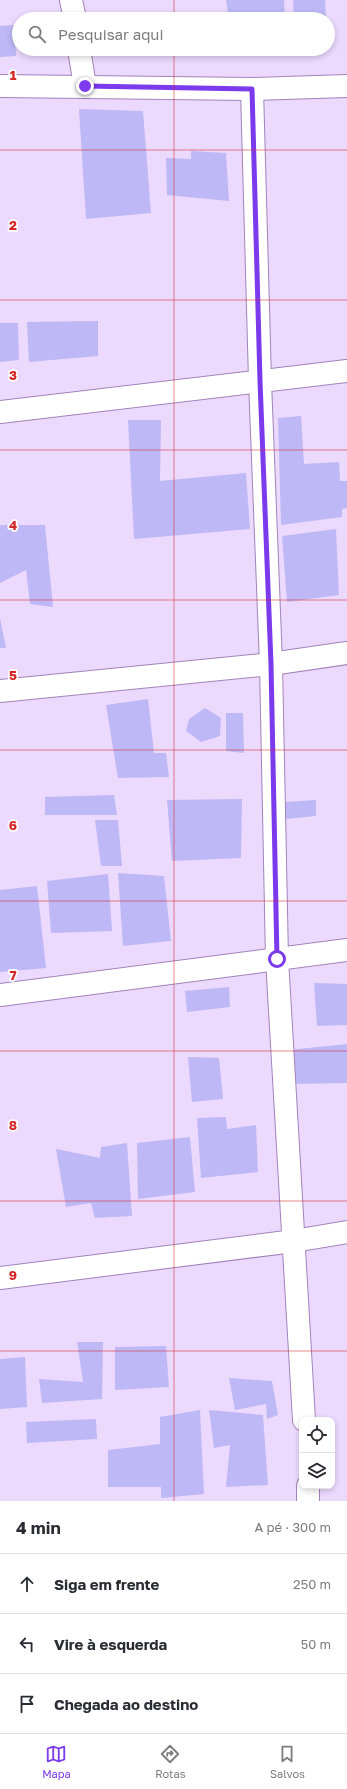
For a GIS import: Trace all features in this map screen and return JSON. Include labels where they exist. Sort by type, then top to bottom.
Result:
[{"type":"street","points":[[71,0],[73,12]]},
{"type":"street","points":[[80,56],[85,86]]},
{"type":"street","points":[[0,86],[252,89],[347,86]]},
{"type":"street","points":[[252,89],[260,381],[271,664],[277,959],[304,1417]]},
{"type":"street","points":[[0,412],[347,371]]},
{"type":"street","points":[[0,691],[271,664],[347,653]]},
{"type":"street","points":[[0,995],[347,950]]},
{"type":"street","points":[[0,1278],[294,1241],[347,1232]]},
{"type":"street","points":[[308,1489],[308,1501]]},
{"type":"building","points":[[226,0],[284,0],[285,12],[228,12]]},
{"type":"building","points":[[293,0],[325,0],[326,12],[294,12]]},
{"type":"building","points":[[12,25],[12,56],[16,56],[0,57],[0,26]]},
{"type":"building","points":[[79,109],[143,111],[151,213],[86,219]]},
{"type":"building","points":[[191,151],[226,153],[229,201],[167,195],[166,158],[191,159]]},
{"type":"building","points":[[98,321],[98,356],[29,362],[27,322]]},
{"type":"building","points":[[0,323],[18,323],[19,360],[0,362]]},
{"type":"building","points":[[301,416],[304,464],[339,462],[340,481],[347,481],[347,508],[342,509],[342,517],[281,525],[278,418]]},
{"type":"building","points":[[128,420],[161,420],[160,481],[246,473],[250,529],[134,539]]},
{"type":"building","points":[[0,525],[45,525],[53,607],[30,604],[26,570],[0,583]]},
{"type":"building","points":[[336,529],[339,595],[287,602],[282,536]]},
{"type":"building","points":[[0,618],[6,648],[0,648]]},
{"type":"building","points":[[148,699],[154,753],[166,753],[169,777],[118,778],[106,705]]},
{"type":"building","points":[[205,708],[221,718],[220,736],[201,742],[186,731],[189,719]]},
{"type":"building","points":[[226,713],[243,713],[244,753],[226,751]]},
{"type":"building","points":[[114,795],[117,815],[45,815],[45,797]]},
{"type":"building","points":[[242,799],[241,858],[172,861],[167,800]]},
{"type":"building","points":[[316,800],[316,816],[286,819],[285,802]]},
{"type":"building","points":[[95,820],[118,820],[122,866],[101,866]]},
{"type":"building","points":[[118,873],[164,876],[171,941],[123,946]]},
{"type":"building","points":[[108,874],[112,931],[51,933],[47,881]]},
{"type":"building","points":[[37,886],[46,968],[0,972],[0,890]]},
{"type":"building","points":[[314,983],[347,984],[347,1025],[317,1026]]},
{"type":"building","points":[[229,987],[230,1007],[187,1012],[185,991]]},
{"type":"building","points":[[347,1044],[347,1083],[291,1084],[288,1050]]},
{"type":"building","points":[[188,1057],[219,1058],[223,1099],[192,1102]]},
{"type":"building","points":[[226,1117],[227,1129],[256,1125],[258,1172],[201,1178],[197,1118]]},
{"type":"building","points":[[190,1137],[195,1192],[138,1199],[137,1143]]},
{"type":"building","points":[[127,1143],[132,1216],[95,1218],[91,1203],[66,1207],[56,1149],[100,1158],[101,1147]]},
{"type":"building","points":[[77,1342],[103,1342],[102,1399],[42,1403],[39,1379],[83,1382]]},
{"type":"building","points":[[166,1346],[169,1387],[115,1390],[115,1347]]},
{"type":"building","points":[[25,1357],[27,1407],[0,1409],[0,1359]]},
{"type":"building","points":[[229,1378],[272,1381],[278,1415],[267,1419],[266,1404],[235,1410]]},
{"type":"building","points":[[200,1410],[204,1494],[161,1498],[161,1487],[108,1487],[108,1450],[160,1444],[160,1417]]},
{"type":"building","points":[[209,1410],[263,1415],[268,1485],[226,1487],[230,1445],[214,1448]]},
{"type":"building","points":[[96,1419],[97,1439],[27,1443],[26,1422]]},
{"type":"route","points":[[85,86],[252,89],[260,381],[271,664],[277,959]]}]
